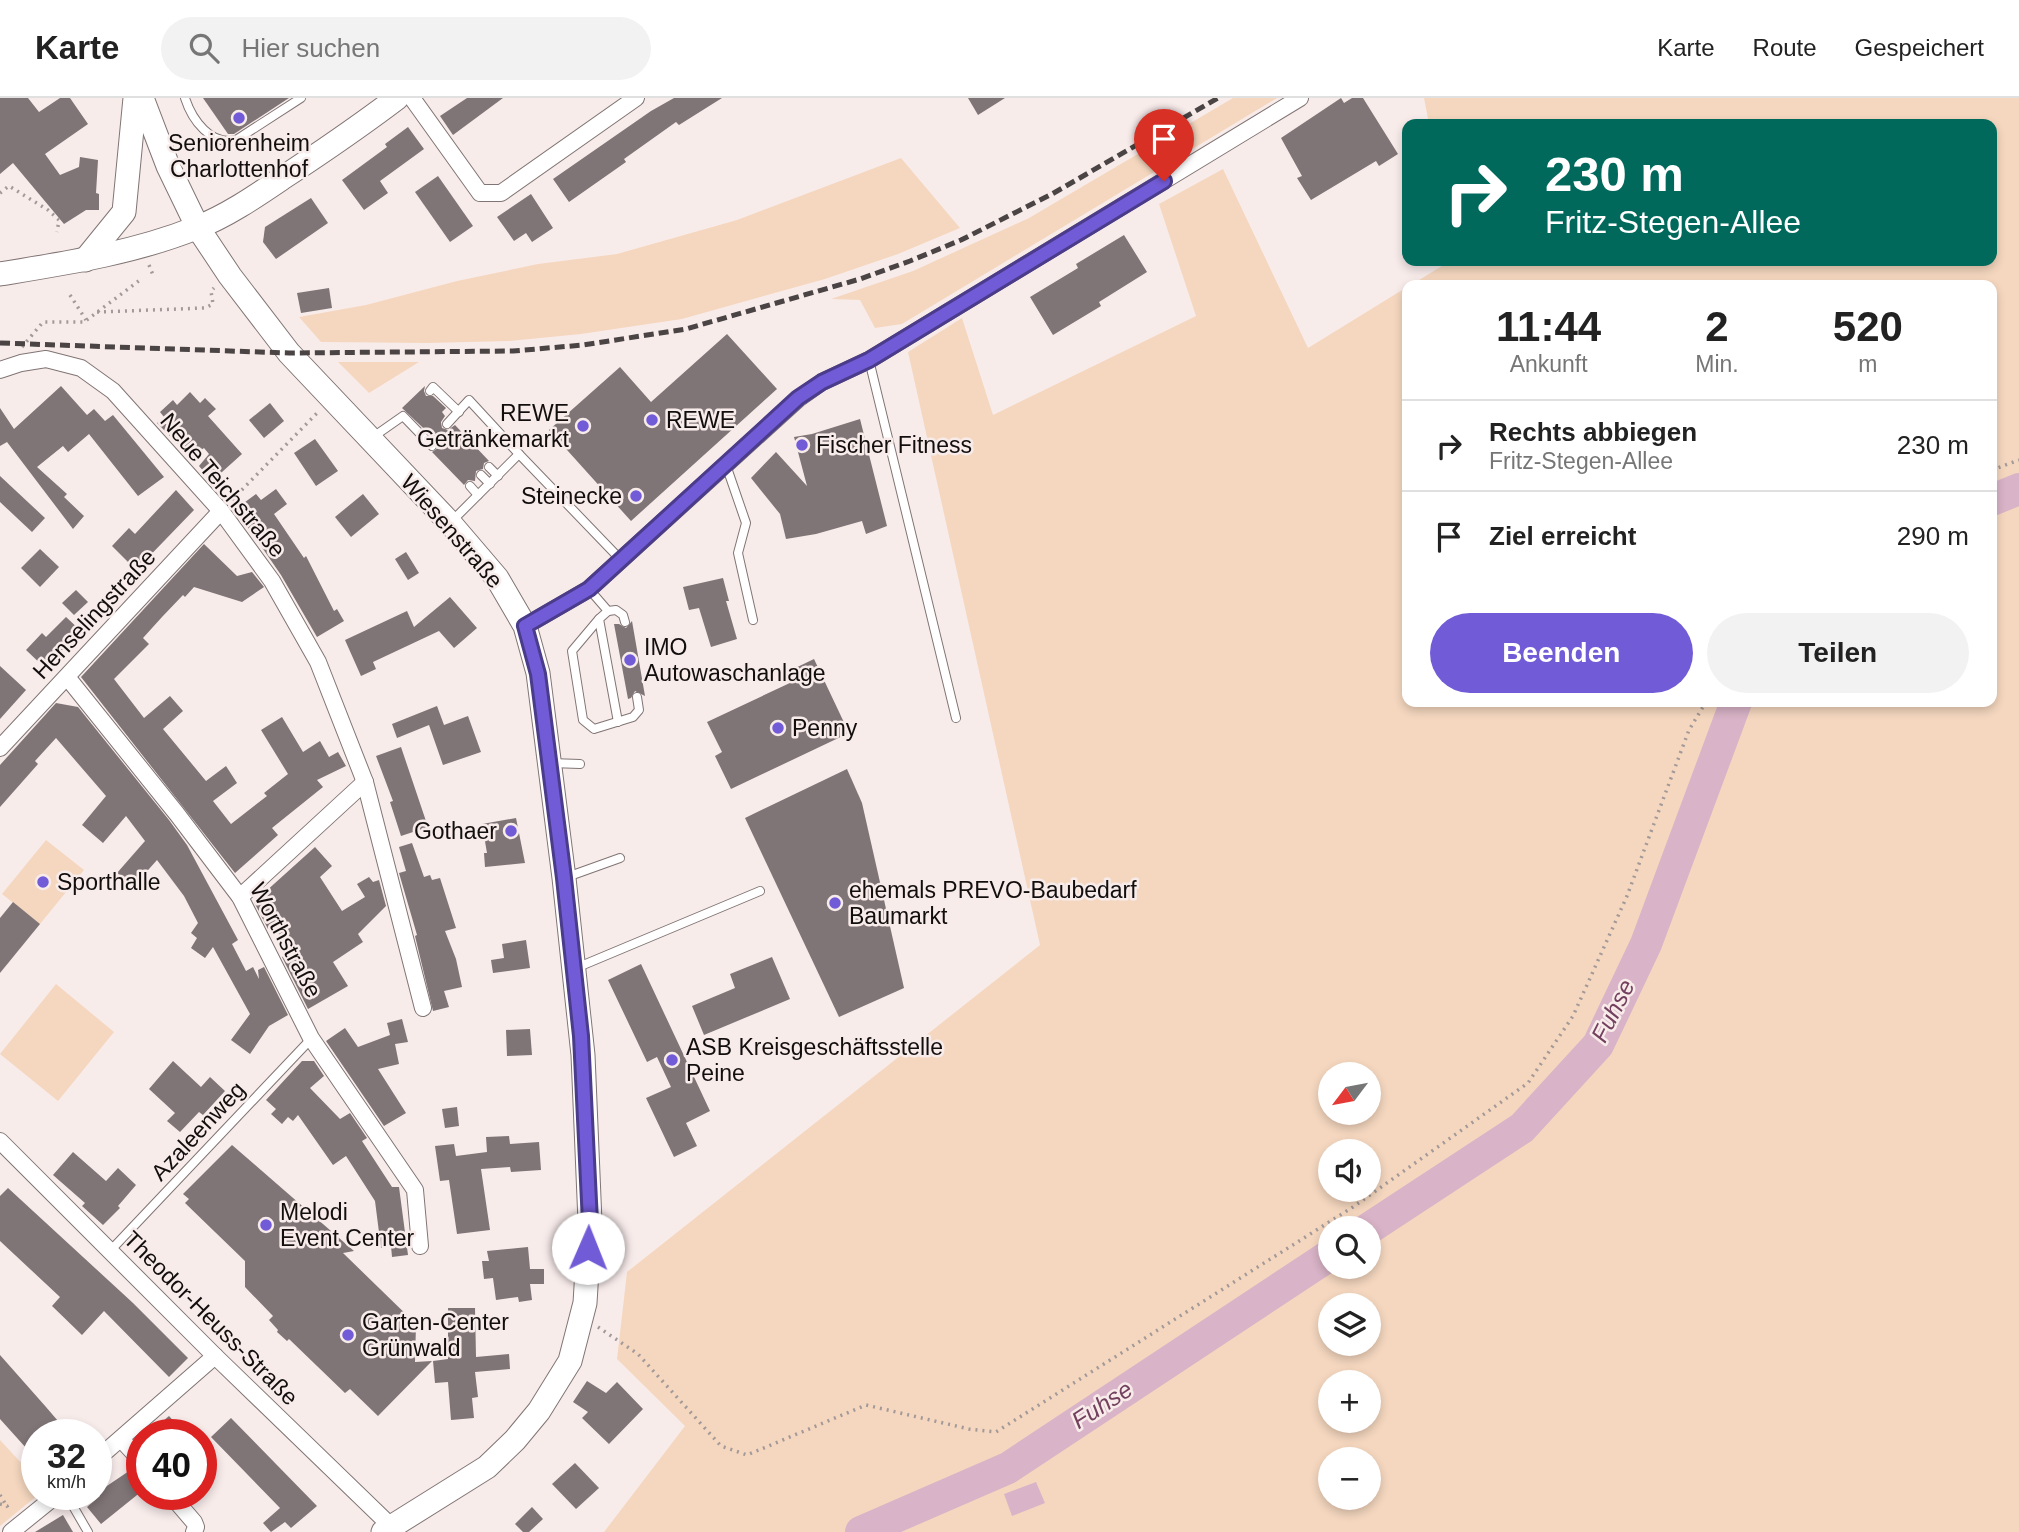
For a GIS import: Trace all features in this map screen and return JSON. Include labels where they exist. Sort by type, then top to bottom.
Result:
[{"type":"street","points":[[85,260],[124,212],[135,98]]},
{"type":"street","name":"Wiesenstraße","points":[[142,98],[169,166],[198,228],[230,276],[289,354],[450,523],[497,578],[525,626],[538,674],[583,1055],[590,1222],[585,1303],[570,1361],[539,1411],[515,1440],[486,1467],[390,1530]]},
{"type":"street","points":[[0,274],[134,249],[198,228],[249,201],[397,98]]},
{"type":"street","points":[[412,98],[480,193],[501,193],[636,98]]},
{"type":"street","points":[[525,626],[589,589],[798,398],[822,382],[869,360],[1300,98]]},
{"type":"street","name":"Neue Teichstraße","points":[[0,370],[47,359],[81,368],[113,390],[221,511],[272,581],[318,662],[365,782],[422,1007]]},
{"type":"street","name":"Henselingstraße","points":[[0,748],[221,511]]},
{"type":"street","name":"Worthstraße","points":[[67,677],[240,897],[312,1038],[415,1191],[420,1246]]},
{"type":"street","points":[[240,897],[365,782]]},
{"type":"street","name":"Theodor-Heuss-Straße","points":[[0,1141],[390,1530]]},
{"type":"street","points":[[112,1447],[215,1356]]},
{"type":"street","points":[[121,1439],[126,1444]]},
{"type":"street","points":[[10,1532],[38,1510]]},
{"type":"street","points":[[184,1510],[194,1522],[194,1532]]},
{"type":"lane","points":[[185,98],[188,108],[204,131],[224,142],[236,140],[301,98]]},
{"type":"lane","points":[[869,360],[956,718]]},
{"type":"lane","points":[[430,391],[433,387],[459,412]]},
{"type":"lane","points":[[447,426],[469,400],[622,560]]},
{"type":"lane","points":[[370,439],[405,415],[431,442]]},
{"type":"lane","points":[[450,523],[519,454]]},
{"type":"lane","points":[[726,465],[746,523],[738,553],[752,620]]},
{"type":"lane","points":[[489,467],[498,476]]},
{"type":"lane","points":[[481,475],[490,484]]},
{"type":"lane","points":[[470,486],[478,495]]},
{"type":"lane","points":[[589,589],[608,611]]},
{"type":"lane","points":[[625,622],[624,615],[615,610],[608,611],[572,651],[583,720],[594,729],[633,718],[639,710],[637,697]]},
{"type":"lane","points":[[600,619],[618,722]]},
{"type":"lane","points":[[550,763],[580,764]]},
{"type":"lane","points":[[564,878],[620,858]]},
{"type":"lane","points":[[573,969],[760,891]]},
{"type":"lane","name":"Azaleenweg","points":[[111,1250],[312,1038]]},
{"type":"lane","points":[[75,1510],[88,1532]]},
{"type":"path","points":[[0,193],[9,186],[48,210],[59,220],[57,232]]},
{"type":"path","points":[[20,353],[23,344],[43,322],[86,321],[140,280]]},
{"type":"path","points":[[97,312],[205,308],[213,304],[211,290]]},
{"type":"path","points":[[70,295],[86,321]]},
{"type":"path","points":[[221,511],[331,399]]},
{"type":"path","points":[[1997,468],[2019,460]]},
{"type":"path","points":[[582,1316],[638,1354],[721,1446],[747,1455],[866,1405],[969,1429],[996,1432],[1353,1207],[1528,1083],[1573,1016],[1627,896],[1689,730],[1703,707]]},
{"type":"path","points":[[0,1495],[7,1506]]},
{"type":"shaded area","points":[[1233,98],[1277,98],[902,324],[875,328],[860,300],[831,299],[913,271],[1029,218]]},
{"type":"shaded area","points":[[1424,98],[2019,98],[2019,1532],[604,1532],[685,1426],[617,1359],[627,1272],[1040,945],[908,352],[962,318],[993,415],[1196,316],[1159,204],[1223,169],[1308,348],[1402,290],[1402,707],[1997,707],[1997,280],[1419,280],[1442,266],[1997,266],[1997,119],[1428,119]]},
{"type":"shaded area","points":[[901,158],[960,228],[898,254],[825,279],[682,319],[510,341],[428,343],[321,342],[299,317],[366,305],[457,281],[538,264],[617,254],[737,220]]},
{"type":"shaded area","points":[[338,362],[419,362],[369,393]]},
{"type":"shaded area","name":"Sporthalle","points":[[46,840],[84,870],[40,924],[2,894]]},
{"type":"shaded area","points":[[56,984],[114,1032],[58,1101],[0,1054]]},
{"type":"shaded area","points":[[0,1440],[21,1463],[21,1509],[0,1526]]},
{"type":"shaded area","points":[[1036,1482],[1045,1503],[1012,1516],[1004,1494]]},
{"type":"building","points":[[0,98],[28,98],[39,112],[60,98],[70,98],[88,124],[45,154],[60,175],[79,167],[80,157],[98,160],[96,193],[99,194],[99,210],[86,210],[64,224],[13,163],[0,174]]},
{"type":"building","name":"Seniorenheim Charlottenhof","points":[[203,98],[289,98],[234,134],[228,134]]},
{"type":"building","points":[[467,98],[503,98],[453,135],[440,116]]},
{"type":"building","points":[[674,98],[722,98],[679,125],[676,122],[569,202],[553,179]]},
{"type":"building","points":[[968,98],[1005,98],[978,115]]},
{"type":"building","points":[[1341,98],[1344,103],[1352,98],[1363,98],[1398,154],[1379,166],[1376,161],[1311,200],[1297,178],[1302,176],[1281,138]]},
{"type":"building","points":[[408,127],[424,149],[380,181],[388,193],[364,210],[342,180],[387,147],[385,144]]},
{"type":"building","points":[[438,176],[473,226],[450,242],[415,192]]},
{"type":"building","points":[[531,194],[553,228],[532,242],[526,233],[514,241],[497,217]]},
{"type":"building","points":[[311,198],[328,223],[276,259],[263,242],[265,227]]},
{"type":"building","points":[[1124,235],[1147,272],[1099,302],[1101,306],[1053,335],[1030,297],[1078,268],[1076,264]]},
{"type":"building","points":[[329,288],[332,308],[301,313],[297,293]]},
{"type":"building","name":"REWE","points":[[727,334],[777,389],[631,521],[549,430],[620,367],[651,402]]},
{"type":"building","points":[[61,386],[87,415],[94,409],[105,421],[113,415],[164,477],[138,496],[89,434],[68,452],[63,446],[37,467],[67,494],[64,497],[84,516],[73,529],[7,442],[0,446],[0,408],[14,429]]},
{"type":"building","points":[[425,386],[426,396],[433,396],[446,408],[442,412],[445,416],[441,422],[442,428],[448,430],[455,425],[489,461],[484,463],[483,469],[476,471],[475,481],[468,480],[464,485],[432,452],[438,448],[437,441],[402,408]]},
{"type":"building","points":[[190,392],[200,403],[205,398],[216,409],[208,416],[242,454],[212,481],[199,466],[209,454],[204,448],[191,457],[157,423],[164,417],[160,412],[173,400],[177,405]]},
{"type":"building","points":[[270,403],[284,421],[264,438],[249,420]]},
{"type":"building","points":[[860,419],[887,526],[866,534],[862,521],[786,539],[780,514],[751,478],[776,452],[807,486],[794,437]]},
{"type":"building","points":[[315,439],[338,471],[316,486],[294,453]]},
{"type":"building","points":[[0,476],[45,518],[32,532],[0,502]]},
{"type":"building","points":[[276,489],[287,504],[274,514],[304,558],[306,556],[334,611],[337,609],[344,621],[317,637],[281,575],[237,514],[237,508],[256,494],[261,500]]},
{"type":"building","points":[[176,490],[194,510],[136,570],[112,546],[129,528],[135,534]]},
{"type":"building","points":[[363,494],[379,514],[351,537],[335,517]]},
{"type":"building","points":[[204,544],[237,576],[252,572],[264,587],[242,602],[194,587],[185,597],[183,595],[143,638],[149,644],[114,679],[144,718],[170,696],[183,711],[163,729],[206,781],[226,766],[237,783],[213,801],[231,824],[267,796],[264,793],[288,774],[261,730],[282,717],[303,752],[320,741],[329,757],[338,752],[346,766],[317,780],[323,787],[272,828],[278,835],[235,873],[81,677]]},
{"type":"building","points":[[40,549],[59,567],[40,587],[21,568]]},
{"type":"building","points":[[406,552],[419,573],[408,580],[395,559]]},
{"type":"building","points":[[723,578],[729,601],[726,601],[737,639],[711,647],[699,608],[689,610],[683,587]]},
{"type":"building","points":[[76,590],[88,602],[74,615],[62,603]]},
{"type":"building","points":[[450,597],[477,628],[454,648],[439,631],[373,662],[376,669],[361,676],[345,640],[407,611],[414,627]]},
{"type":"building","points":[[66,617],[81,631],[45,668],[26,650],[42,633],[46,637]]},
{"type":"building","name":"IMO Autowaschanlage","points":[[632,621],[645,696],[635,691],[628,699],[614,624],[626,628]]},
{"type":"building","name":"Penny","points":[[814,659],[849,733],[731,789],[715,756],[722,752],[707,722],[792,682],[787,672]]},
{"type":"building","points":[[0,666],[26,690],[0,719]]},
{"type":"building","points":[[56,703],[78,707],[187,845],[238,940],[232,944],[246,971],[253,967],[259,979],[258,970],[264,967],[288,1015],[269,1026],[250,1054],[231,1040],[250,1014],[213,947],[205,958],[191,948],[197,938],[191,933],[198,923],[184,896],[157,860],[133,887],[117,873],[145,841],[126,816],[103,843],[82,825],[106,796],[56,738],[35,761],[38,764],[0,807],[0,765]]},
{"type":"building","points":[[437,706],[444,725],[468,716],[481,752],[443,765],[429,725],[397,738],[392,724]]},
{"type":"building","points":[[401,747],[428,827],[401,836],[390,802],[393,801],[376,756]]},
{"type":"building","name":"ehemals PREVO-Baubedarf Baumarkt","points":[[847,769],[862,803],[904,988],[839,1017],[745,818]]},
{"type":"building","points":[[516,818],[525,863],[485,867],[484,853],[487,853],[482,824]]},
{"type":"building","points":[[412,843],[424,877],[430,875],[432,880],[440,878],[456,928],[445,931],[456,959],[462,987],[444,991],[449,1007],[433,1011],[415,936],[417,935],[399,873],[406,871],[399,847]]},
{"type":"building","points":[[315,847],[332,866],[320,877],[342,911],[365,897],[357,884],[369,877],[373,882],[379,880],[386,906],[358,934],[363,942],[333,962],[348,986],[308,1009],[282,957],[291,952],[273,926],[268,929],[254,902]]},
{"type":"building","points":[[13,902],[40,924],[0,973],[0,918]]},
{"type":"building","points":[[526,940],[530,968],[493,973],[491,960],[504,958],[502,944]]},
{"type":"building","points":[[772,957],[790,999],[704,1035],[692,1006],[735,988],[730,974]]},
{"type":"building","name":"ASB Kreisgeschäftsstelle Peine","points":[[641,964],[710,1111],[686,1123],[697,1146],[674,1157],[646,1098],[671,1087],[657,1057],[647,1062],[608,980]]},
{"type":"building","points":[[402,1019],[408,1042],[395,1044],[399,1064],[378,1069],[406,1113],[384,1126],[326,1041],[345,1028],[358,1047],[390,1035],[387,1023]]},
{"type":"building","points":[[530,1029],[532,1055],[507,1056],[506,1030]]},
{"type":"building","points":[[173,1061],[201,1087],[210,1077],[225,1091],[203,1115],[199,1112],[180,1132],[167,1121],[175,1113],[149,1089]]},
{"type":"building","points":[[302,1061],[314,1061],[324,1076],[310,1088],[340,1119],[350,1113],[367,1138],[362,1141],[392,1187],[399,1187],[408,1255],[392,1257],[391,1246],[381,1248],[375,1201],[346,1156],[333,1165],[298,1115],[293,1121],[288,1117],[282,1124],[271,1114],[276,1109],[266,1100]]},
{"type":"building","points":[[457,1107],[459,1126],[445,1128],[442,1109]]},
{"type":"building","points":[[509,1136],[510,1144],[539,1142],[541,1170],[511,1172],[510,1167],[481,1169],[490,1230],[457,1234],[449,1180],[440,1181],[435,1146],[454,1144],[456,1156],[487,1152],[486,1137]]},
{"type":"building","points":[[232,1145],[354,1251],[343,1253],[416,1324],[415,1362],[432,1361],[378,1416],[350,1389],[345,1393],[289,1339],[287,1341],[277,1332],[269,1320],[273,1316],[245,1287],[245,1261],[185,1203],[189,1199],[183,1194]]},
{"type":"building","points":[[73,1152],[106,1181],[118,1168],[136,1185],[118,1206],[120,1208],[103,1225],[82,1206],[85,1203],[53,1175]]},
{"type":"building","points":[[8,1188],[133,1303],[188,1358],[169,1377],[104,1311],[82,1335],[52,1306],[60,1297],[0,1241],[0,1196]]},
{"type":"building","points":[[528,1247],[530,1269],[544,1269],[544,1284],[530,1284],[532,1300],[519,1302],[518,1297],[496,1300],[493,1278],[484,1279],[482,1261],[489,1261],[487,1251]]},
{"type":"building","points":[[448,1308],[475,1308],[476,1357],[509,1354],[510,1369],[475,1372],[478,1397],[472,1398],[474,1418],[451,1420],[448,1382],[435,1383],[433,1361],[448,1359]]},
{"type":"building","points":[[0,1355],[56,1419],[21,1419],[21,1442],[0,1419]]},
{"type":"building","points":[[587,1381],[606,1393],[617,1382],[643,1409],[609,1444],[582,1418],[588,1412],[573,1402]]},
{"type":"building","points":[[231,1418],[317,1506],[291,1528],[285,1522],[271,1532],[263,1523],[280,1508],[217,1443],[217,1431]]},
{"type":"building","points":[[575,1463],[599,1488],[576,1509],[552,1484]]},
{"type":"building","points":[[126,1473],[126,1504],[101,1524],[89,1510],[112,1510],[112,1483]]},
{"type":"building","points":[[532,1507],[543,1519],[529,1532],[523,1532],[515,1524]]},
{"type":"building","points":[[63,1515],[73,1532],[35,1532]]},
{"type":"waterway","name":"Fuhse","points":[[1997,498],[2019,489]]},
{"type":"waterway","name":"Fuhse","points":[[1381,1220],[1522,1128],[1598,1045],[1646,944],[1734,707]]},
{"type":"waterway","name":"Fuhse","points":[[861,1532],[1008,1468],[1318,1263]]},
{"type":"railway","points":[[0,343],[289,353],[513,351],[583,345],[686,329],[860,279],[961,240],[1052,194],[1218,98]]},
{"type":"place","name":"Seniorenheim Charlottenhof","points":[[239,118]]},
{"type":"place","name":"REWE","points":[[652,420]]},
{"type":"place","name":"REWE Getränkemarkt","points":[[583,426]]},
{"type":"place","name":"Fischer Fitness","points":[[802,445]]},
{"type":"place","name":"Steinecke","points":[[636,496]]},
{"type":"place","name":"IMO Autowaschanlage","points":[[630,660]]},
{"type":"place","name":"Penny","points":[[778,728]]},
{"type":"place","name":"Gothaer","points":[[511,831]]},
{"type":"place","name":"Sporthalle","points":[[43,882]]},
{"type":"place","name":"ehemals PREVO-Baubedarf Baumarkt","points":[[835,903]]},
{"type":"place","name":"ASB Kreisgeschäftsstelle Peine","points":[[672,1060]]},
{"type":"place","name":"Melodi Event Center","points":[[266,1225]]},
{"type":"place","name":"Garten-Center Grünwald","points":[[348,1335]]},
{"type":"route","points":[[588,1248],[590,1222],[583,1055],[538,674],[525,626],[589,589],[798,398],[822,382],[869,360],[1164,181]]}]
